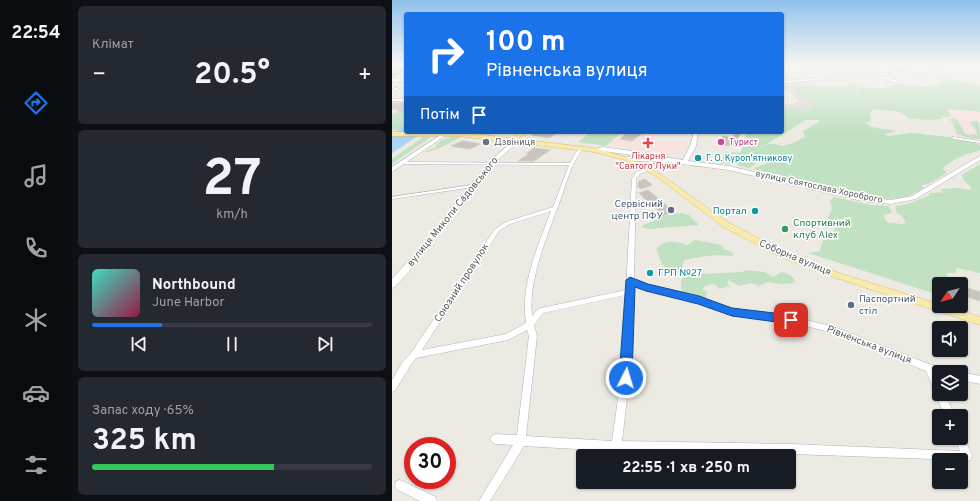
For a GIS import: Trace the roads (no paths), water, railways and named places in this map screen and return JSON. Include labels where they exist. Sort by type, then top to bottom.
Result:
[{"type":"main road","name":"Соборна вулиця","points":[[392,134],[404,134]]},
{"type":"main road","points":[[392,170],[446,134]]},
{"type":"main road","name":"Соборна вулиця","points":[[457,134],[594,150],[651,167],[658,175],[726,225],[784,255],[839,276],[980,321]]},
{"type":"main road","points":[[514,140],[522,134]]},
{"type":"main road","points":[[685,161],[693,146],[696,134]]},
{"type":"main road","name":"вулиця Миколи Садовського","points":[[392,285],[415,259],[491,163],[514,140]]},
{"type":"main road","points":[[594,150],[612,150],[670,160]]},
{"type":"main road","name":"вулиця Святослава Хороброго","points":[[670,160],[736,169],[862,199],[891,202],[908,200],[918,196],[980,158]]},
{"type":"main road","points":[[627,159],[670,160]]},
{"type":"main road","points":[[651,167],[662,161],[670,160]]},
{"type":"street","points":[[392,100],[404,100]]},
{"type":"street","points":[[954,138],[980,142]]},
{"type":"street","points":[[484,501],[521,441],[533,336],[529,325],[529,292],[538,257],[571,164],[582,148]]},
{"type":"street","points":[[403,163],[571,164]]},
{"type":"street","points":[[617,449],[627,364],[634,179],[638,173],[651,167]]},
{"type":"street","points":[[392,198],[472,186]]},
{"type":"street","name":"Союзний провулок","points":[[392,388],[407,363],[414,355],[497,230],[508,223],[555,208]]},
{"type":"street","name":"Рівненська вулиця","points":[[630,280],[646,288],[699,300],[732,312],[791,320],[834,330],[932,369]]},
{"type":"street","points":[[414,355],[508,337],[529,325],[541,311],[630,292]]},
{"type":"street","points":[[929,368],[932,375]]},
{"type":"street","points":[[968,377],[980,380]]},
{"type":"street","points":[[495,439],[618,446],[792,449],[968,456],[963,445]]},
{"type":"street","points":[[400,485],[432,501]]},
{"type":"water","points":[[404,126],[404,134],[421,134],[392,153],[392,135]]},
{"type":"place","name":"Дзвіниця","points":[[486,142]]},
{"type":"place","name":"Турист","points":[[721,142]]},
{"type":"place","name":"Лікарня \"Святого Луки\"","points":[[648,143]]},
{"type":"place","name":"Г. О. Куроп'ятникову","points":[[698,158]]},
{"type":"place","name":"Cервісний центр ПФУ","points":[[671,210]]},
{"type":"place","name":"Портал","points":[[755,211]]},
{"type":"place","name":"Спортивний клуб Alex","points":[[785,229]]},
{"type":"place","name":"ГРП №27","points":[[650,273]]},
{"type":"place","name":"Паспортний стіл","points":[[851,305]]}]
